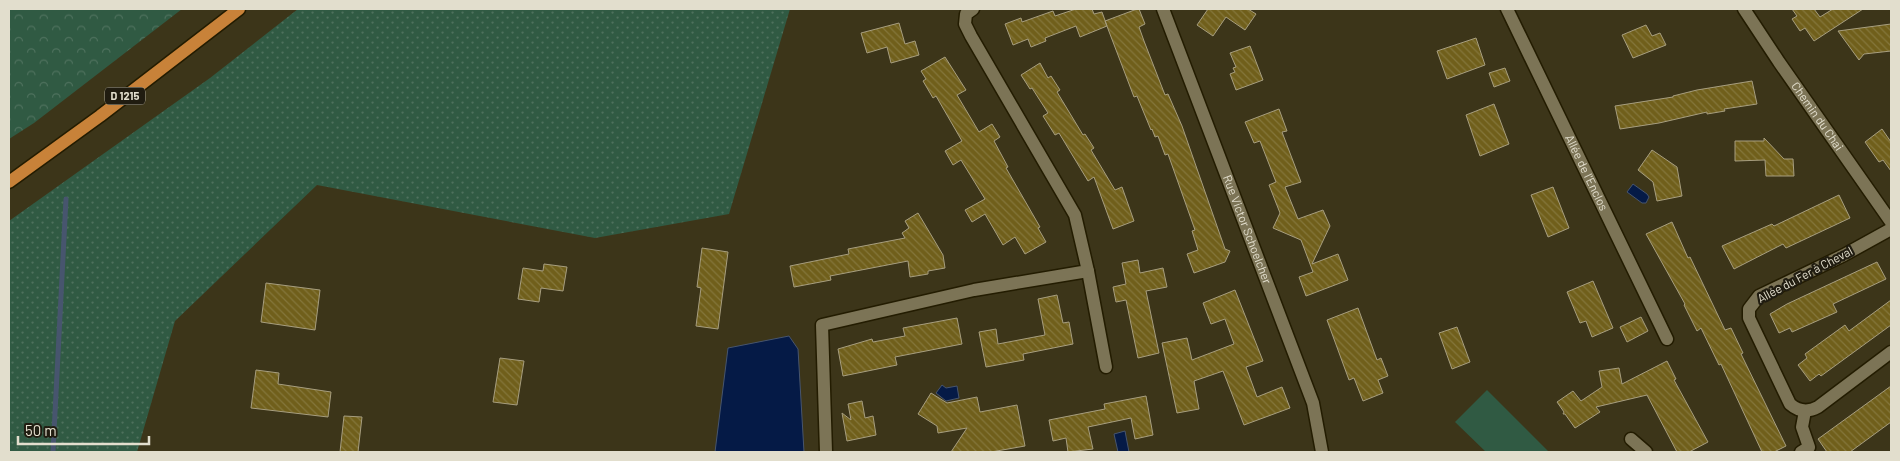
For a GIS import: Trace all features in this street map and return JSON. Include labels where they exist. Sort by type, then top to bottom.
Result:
[{"type":"main road","name":"D 1215","points":[[9,182],[239,9]]},
{"type":"street","points":[[974,9],[966,14],[965,24],[970,36],[1075,215],[1088,271],[1106,367]]},
{"type":"street","name":"Rue Victor Schoelcher","points":[[1164,9],[1313,403],[1322,452]]},
{"type":"street","name":"Allée de l'Enclos","points":[[1507,9],[1667,339]]},
{"type":"street","name":"Chemin du Chai","points":[[1744,9],[1891,222]]},
{"type":"street","name":"Allée du Fer à Cheval","points":[[1805,411],[1796,409],[1790,404],[1749,318],[1749,309],[1759,296],[1844,255],[1891,229]]},
{"type":"street","points":[[826,452],[822,325],[974,290],[1088,271]]},
{"type":"street","points":[[1801,452],[1809,447],[1802,427],[1805,411],[1818,407],[1891,352]]},
{"type":"street","points":[[1631,439],[1646,452]]},
{"type":"green space","points":[[9,9],[182,9],[34,123],[9,139]]},
{"type":"green space","points":[[298,9],[790,9],[729,214],[595,238],[317,185],[175,321],[137,452],[9,452],[9,221],[210,78]]},
{"type":"green space","points":[[1487,390],[1549,452],[1486,452],[1455,422]]},
{"type":"water","points":[[1633,184],[1647,194],[1649,197],[1646,203],[1642,203],[1627,192]]},
{"type":"water","points":[[789,336],[798,349],[804,452],[715,452],[728,348]]},
{"type":"water","points":[[942,385],[946,388],[957,386],[959,398],[946,401],[936,393]]},
{"type":"water","points":[[1125,431],[1129,452],[1118,452],[1114,434]]},
{"type":"building","points":[[1076,9],[1092,9],[1094,14],[1102,12],[1107,26],[1080,37],[1076,26],[1045,38],[1046,41],[1031,47],[1028,39],[1013,45],[1005,24],[1021,18],[1022,22],[1053,11],[1055,16]]},
{"type":"building","points":[[1139,9],[1145,24],[1139,27],[1144,41],[1165,95],[1168,94],[1182,126],[1225,249],[1230,251],[1225,262],[1194,273],[1187,254],[1198,250],[1192,231],[1195,230],[1168,154],[1165,155],[1158,136],[1155,137],[1151,130],[1137,96],[1134,97],[1105,21]]},
{"type":"building","points":[[1208,9],[1248,9],[1256,14],[1245,30],[1226,17],[1213,36],[1197,25]]},
{"type":"building","points":[[1792,9],[1814,9],[1820,17],[1833,9],[1863,9],[1814,41],[1805,28],[1800,31],[1792,19],[1797,16]]},
{"type":"building","points":[[899,23],[905,44],[915,41],[919,55],[891,63],[887,47],[867,53],[861,33]]},
{"type":"building","points":[[1891,24],[1891,51],[1864,54],[1859,60],[1838,31]]},
{"type":"building","points":[[1646,25],[1652,36],[1660,33],[1666,45],[1633,58],[1622,35]]},
{"type":"building","points":[[1476,38],[1485,65],[1447,79],[1437,51]]},
{"type":"building","points":[[1250,46],[1263,80],[1236,90],[1230,74],[1235,72],[1233,68],[1236,67],[1230,53]]},
{"type":"building","points":[[945,57],[966,90],[957,95],[979,132],[992,124],[1000,137],[994,141],[1008,167],[1006,168],[1040,227],[1038,228],[1046,242],[1025,254],[1015,237],[1003,245],[985,214],[972,222],[965,210],[985,199],[961,160],[953,165],[945,151],[962,141],[936,96],[933,98],[923,81],[926,79],[921,71]]},
{"type":"building","points":[[1040,63],[1048,78],[1051,76],[1060,90],[1057,92],[1083,135],[1085,134],[1094,148],[1091,150],[1115,190],[1122,187],[1134,221],[1113,229],[1094,177],[1088,181],[1059,133],[1055,135],[1043,116],[1048,113],[1021,75]]},
{"type":"building","points":[[1505,68],[1510,81],[1494,87],[1489,73]]},
{"type":"building","points":[[1752,81],[1757,104],[1620,129],[1615,106],[1673,97],[1697,90]]},
{"type":"building","points":[[1494,104],[1509,144],[1480,156],[1466,115]]},
{"type":"building","points":[[1279,109],[1287,131],[1282,132],[1301,182],[1285,187],[1298,219],[1323,210],[1330,226],[1312,264],[1338,254],[1348,280],[1306,296],[1299,277],[1313,272],[1301,240],[1273,228],[1280,213],[1269,185],[1276,182],[1260,141],[1254,143],[1245,122]]},
{"type":"building","points":[[1882,129],[1891,142],[1891,171],[1883,160],[1879,162],[1865,142]]},
{"type":"building","points":[[1764,138],[1784,159],[1793,159],[1794,176],[1766,176],[1765,160],[1735,161],[1735,141],[1764,141]]},
{"type":"building","points":[[1652,150],[1677,167],[1682,196],[1657,201],[1653,182],[1638,170]]},
{"type":"building","points":[[1553,187],[1569,228],[1548,237],[1531,195]]},
{"type":"building","points":[[1839,195],[1850,218],[1786,248],[1783,244],[1734,269],[1722,246],[1772,224],[1774,226]]},
{"type":"building","points":[[918,213],[943,255],[945,268],[928,271],[928,274],[910,277],[908,261],[830,276],[831,280],[794,287],[790,266],[849,254],[848,249],[905,238],[902,233],[909,228],[905,221]]},
{"type":"building","points":[[1672,222],[1725,330],[1731,328],[1743,353],[1741,354],[1786,446],[1774,452],[1762,452],[1721,364],[1719,365],[1701,328],[1697,331],[1685,304],[1646,234]]},
{"type":"building","points":[[702,248],[728,252],[718,329],[696,326],[701,288],[697,287]]},
{"type":"building","points":[[1138,260],[1140,273],[1163,268],[1167,287],[1146,291],[1159,353],[1138,358],[1126,300],[1116,302],[1113,287],[1126,284],[1122,263]]},
{"type":"building","points":[[1877,262],[1886,279],[1833,304],[1837,312],[1792,332],[1790,328],[1779,333],[1770,314],[1787,304]]},
{"type":"building","points":[[544,264],[567,267],[563,291],[541,288],[539,302],[518,299],[523,268],[543,271]]},
{"type":"building","points":[[1593,281],[1613,328],[1592,337],[1586,321],[1580,323],[1567,292]]},
{"type":"building","points":[[266,283],[320,290],[315,330],[261,322]]},
{"type":"building","points":[[1235,290],[1263,361],[1246,367],[1257,397],[1282,387],[1290,408],[1244,425],[1223,371],[1194,381],[1199,409],[1177,413],[1162,343],[1187,338],[1192,360],[1234,344],[1225,319],[1211,324],[1203,303]]},
{"type":"building","points":[[1057,295],[1063,323],[1069,322],[1073,344],[1023,354],[1024,360],[986,367],[979,332],[996,329],[998,344],[1045,335],[1038,299]]},
{"type":"building","points":[[1891,300],[1891,325],[1821,376],[1819,374],[1810,381],[1798,365],[1807,358],[1805,354],[1845,325],[1849,331]]},
{"type":"building","points":[[1358,308],[1377,360],[1381,358],[1388,376],[1378,380],[1383,393],[1363,401],[1354,378],[1349,380],[1327,320]]},
{"type":"building","points":[[1641,317],[1648,331],[1627,342],[1620,327]]},
{"type":"building","points":[[957,318],[962,344],[895,357],[897,365],[843,376],[838,349],[872,339],[873,342],[905,336],[903,328]]},
{"type":"building","points":[[1457,327],[1470,362],[1452,369],[1439,333]]},
{"type":"building","points":[[500,358],[524,361],[517,405],[493,402]]},
{"type":"building","points":[[1667,361],[1676,379],[1674,380],[1708,442],[1689,452],[1677,452],[1647,395],[1596,407],[1600,412],[1575,428],[1565,414],[1563,414],[1564,412],[1557,402],[1573,391],[1581,401],[1602,387],[1599,371],[1619,368],[1622,384]]},
{"type":"building","points":[[256,370],[279,373],[278,384],[331,392],[328,417],[251,408]]},
{"type":"building","points":[[1891,386],[1891,422],[1850,452],[1827,452],[1818,439]]},
{"type":"building","points":[[931,393],[947,403],[977,397],[980,412],[1017,405],[1025,446],[991,452],[951,452],[967,428],[938,433],[937,426],[918,414]]},
{"type":"building","points":[[1146,396],[1153,435],[1135,439],[1131,418],[1088,427],[1093,449],[1068,452],[1066,438],[1053,441],[1049,420],[1105,409],[1104,404]]},
{"type":"building","points":[[862,401],[865,418],[873,416],[876,435],[847,441],[842,413],[851,420],[848,404]]},
{"type":"building","points":[[344,416],[362,417],[358,452],[340,452]]},
{"type":"waterway","points":[[53,452],[66,199]]}]
